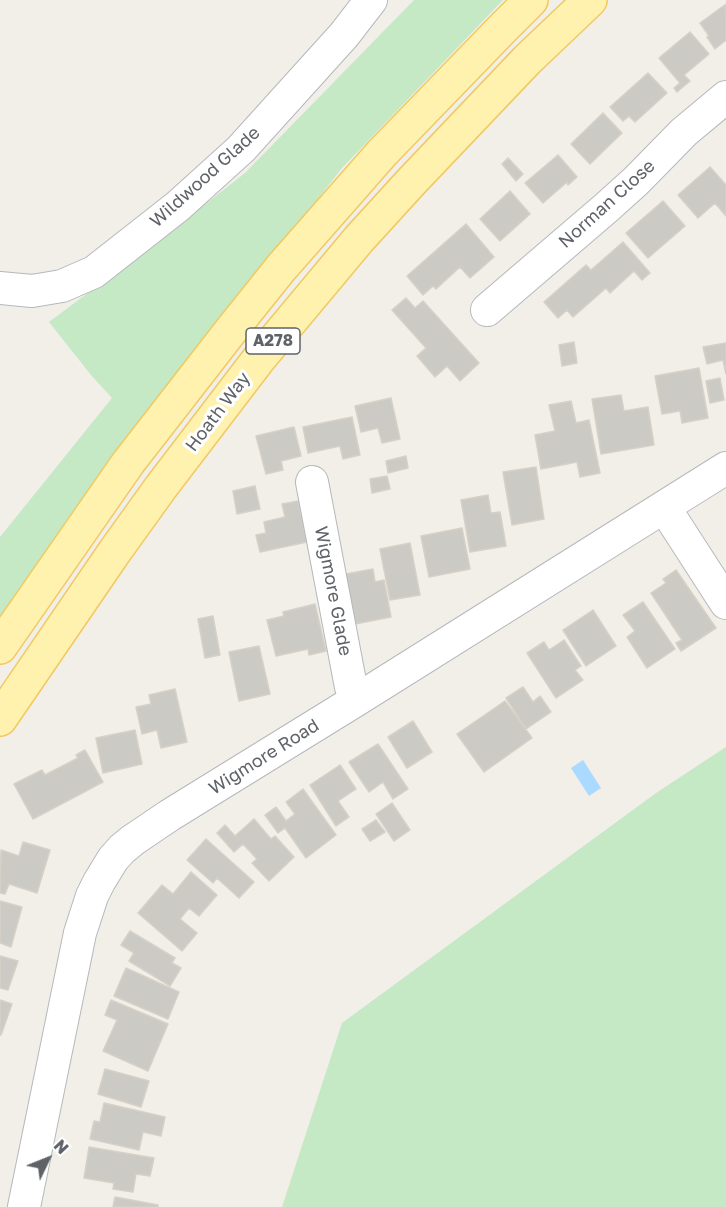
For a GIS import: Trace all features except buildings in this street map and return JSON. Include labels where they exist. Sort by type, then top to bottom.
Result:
[{"type":"main road","name":"A278","points":[[0,647],[129,463],[214,351],[281,268],[382,153],[531,0]]},
{"type":"main road","name":"Hoath Way","points":[[0,718],[135,524],[258,360],[359,239],[411,182],[527,60],[590,0]]},
{"type":"street","name":"Wildwood Glade","points":[[0,288],[32,291],[62,286],[94,272],[178,206],[241,149],[344,35],[371,0]]},
{"type":"street","name":"Norman Close","points":[[487,310],[606,208],[684,132],[726,97]]},
{"type":"street","name":"Wigmore Road","points":[[24,1207],[80,933],[92,896],[106,869],[118,854],[133,840],[170,815],[726,468]]},
{"type":"street","name":"Wigmore Glade","points":[[312,482],[351,687],[358,699]]},
{"type":"street","points":[[664,507],[726,603]]},
{"type":"green space","points":[[414,0],[503,0],[342,168],[124,447],[0,623],[0,537],[112,398],[49,322],[245,173]]},
{"type":"green space","points":[[726,747],[726,1207],[282,1207],[342,1023],[656,793]]},
{"type":"water","points":[[583,760],[601,788],[589,796],[571,768]]}]
